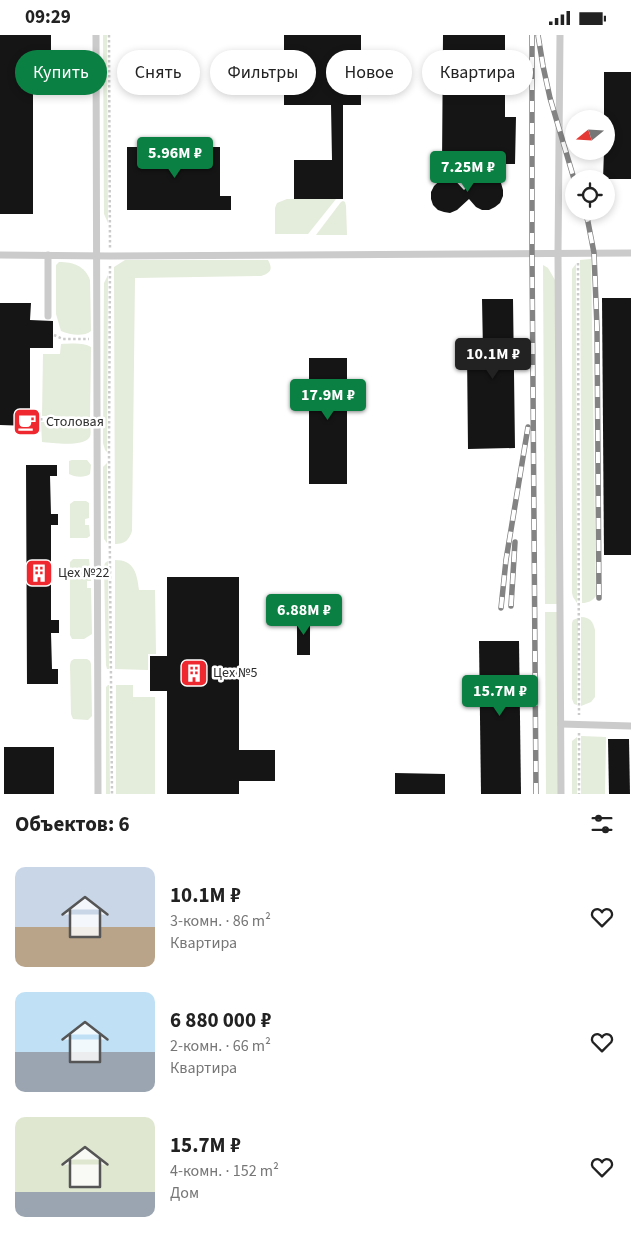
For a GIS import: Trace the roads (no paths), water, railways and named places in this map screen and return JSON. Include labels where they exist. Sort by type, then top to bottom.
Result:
[{"type":"lane","points":[[96,35],[98,794]]},
{"type":"lane","points":[[560,35],[558,253],[561,794]]},
{"type":"lane","points":[[0,255],[631,253]]},
{"type":"lane","points":[[48,255],[48,315]]},
{"type":"lane","points":[[561,724],[631,726]]},
{"type":"railway","points":[[532,35],[536,794]]},
{"type":"railway","points":[[538,35],[550,98],[571,170]]},
{"type":"railway","points":[[587,220],[594,253],[597,327],[599,598]]},
{"type":"railway","points":[[501,608],[506,560],[528,427]]},
{"type":"railway","points":[[511,606],[515,542]]},
{"type":"place","name":"Столовая","points":[[27,422]]},
{"type":"place","name":"Цех №22","points":[[39,573]]},
{"type":"place","name":"Цех №5","points":[[194,673]]}]
